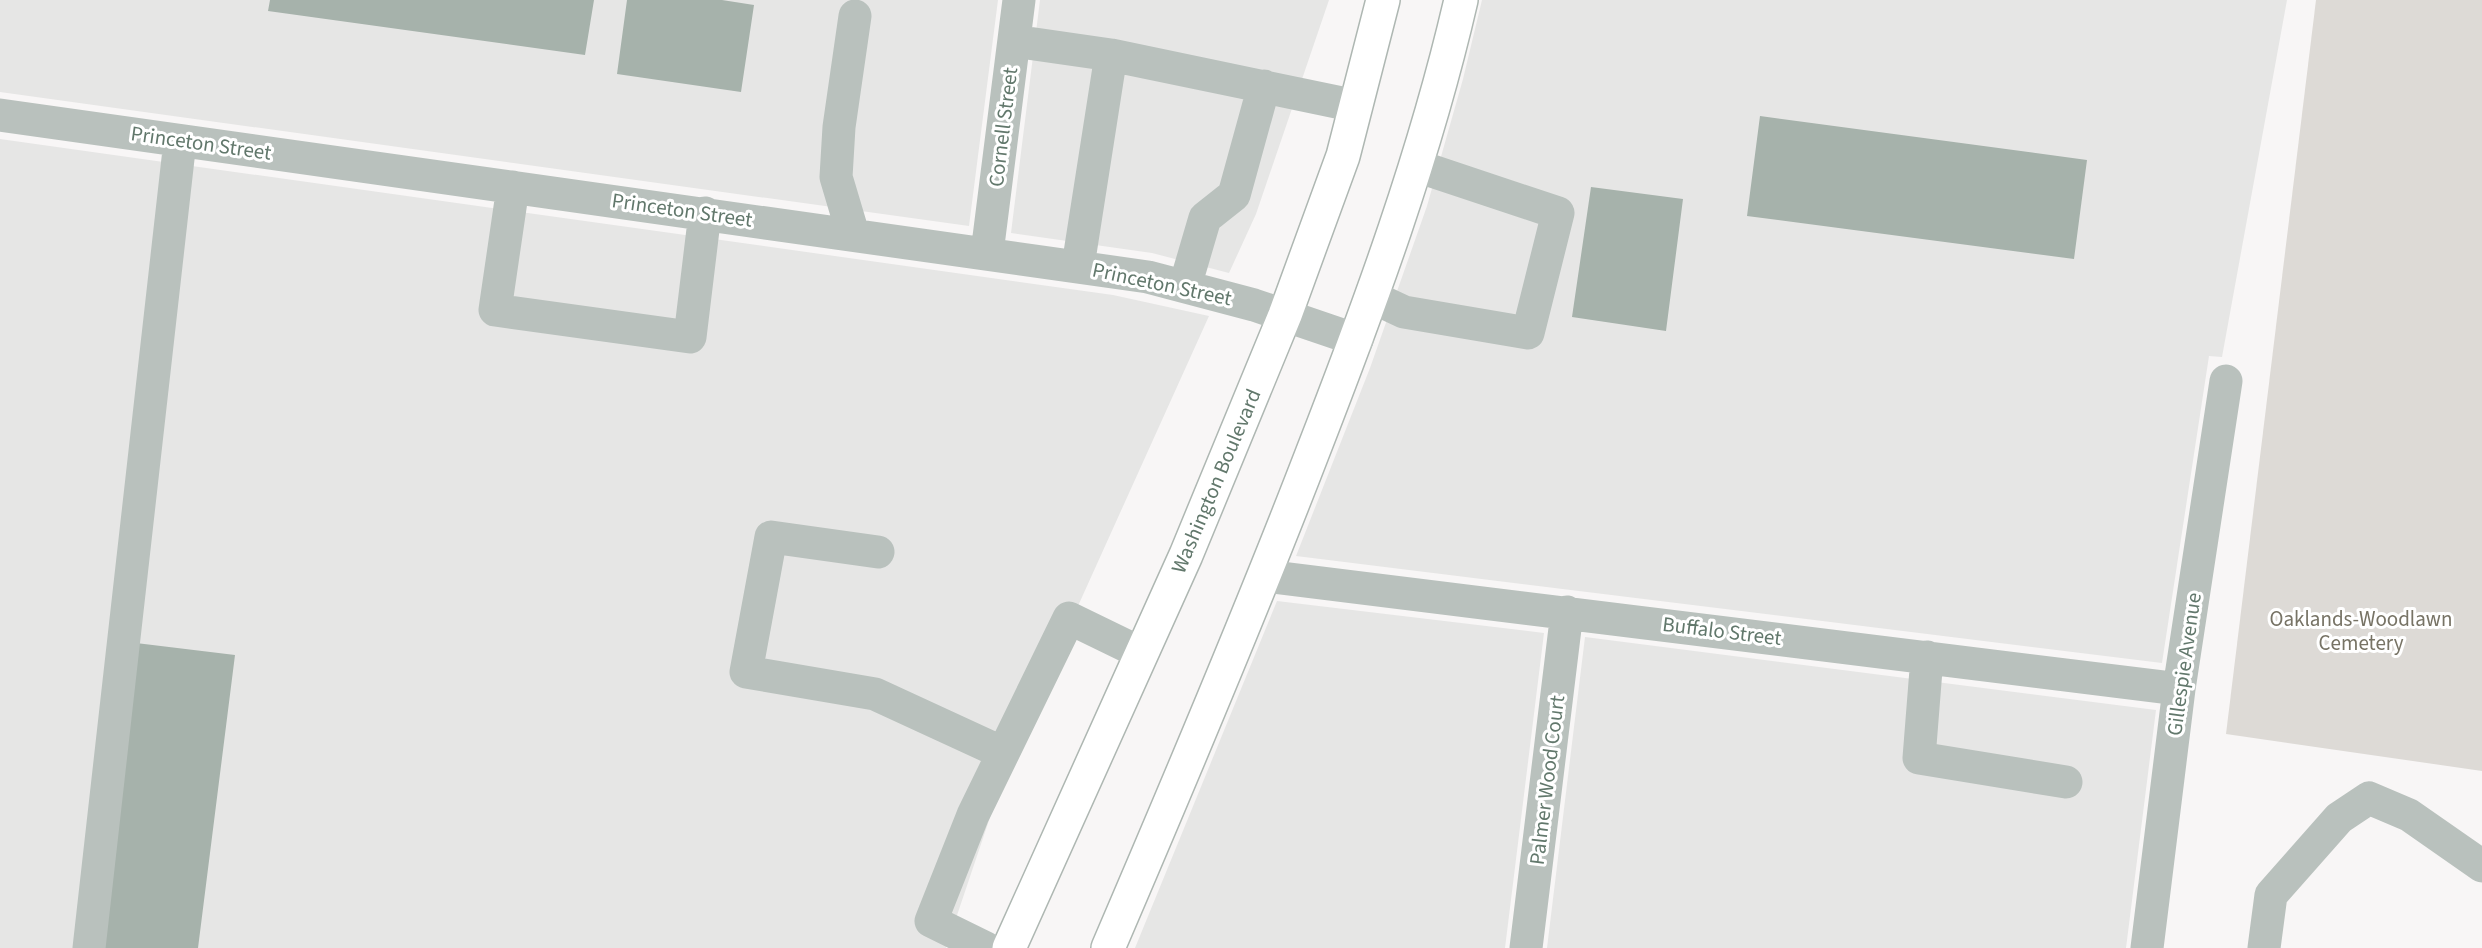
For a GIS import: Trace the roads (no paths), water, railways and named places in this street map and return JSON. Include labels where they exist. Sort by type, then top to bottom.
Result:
[{"type":"main road","name":"Washington Boulevard","points":[[1009,948],[1186,555],[1286,315],[1343,156],[1383,0]]},
{"type":"main road","points":[[1107,948],[1265,576],[1357,340],[1417,166],[1444,73],[1461,0]]},
{"type":"street","name":"Cornell Street","points":[[987,253],[1019,0]]},
{"type":"street","points":[[853,234],[836,177],[839,127],[855,16]]},
{"type":"street","points":[[1014,41],[1111,55],[1356,106]]},
{"type":"street","points":[[1078,266],[1111,55]]},
{"type":"street","points":[[1185,286],[1205,218],[1234,195],[1264,86]]},
{"type":"street","name":"Princeton Street","points":[[0,116],[705,213],[1148,277],[1286,315],[1357,340]]},
{"type":"street","points":[[89,948],[180,141]]},
{"type":"street","points":[[1372,297],[1404,312],[1528,333],[1558,213],[1417,166]]},
{"type":"street","points":[[513,187],[495,310],[690,337],[705,213]]},
{"type":"street","name":"Gillespie Avenue","points":[[2146,948],[2179,689],[2226,381]]},
{"type":"street","points":[[879,552],[771,537],[746,672],[875,694],[1003,753]]},
{"type":"street","name":"Buffalo Street","points":[[1265,576],[2179,689]]},
{"type":"street","name":"Palmer Wood Court","points":[[1526,948],[1567,612]]},
{"type":"street","points":[[986,948],[931,921],[973,815],[1069,618],[1141,653]]},
{"type":"street","points":[[1927,657],[1919,758],[2066,782]]},
{"type":"street","points":[[2264,948],[2271,895],[2339,818],[2369,798],[2409,815],[2482,866]]},
{"type":"park label","name":"Oaklands-Woodlawn Cemetery","points":[[2361,631]]}]
